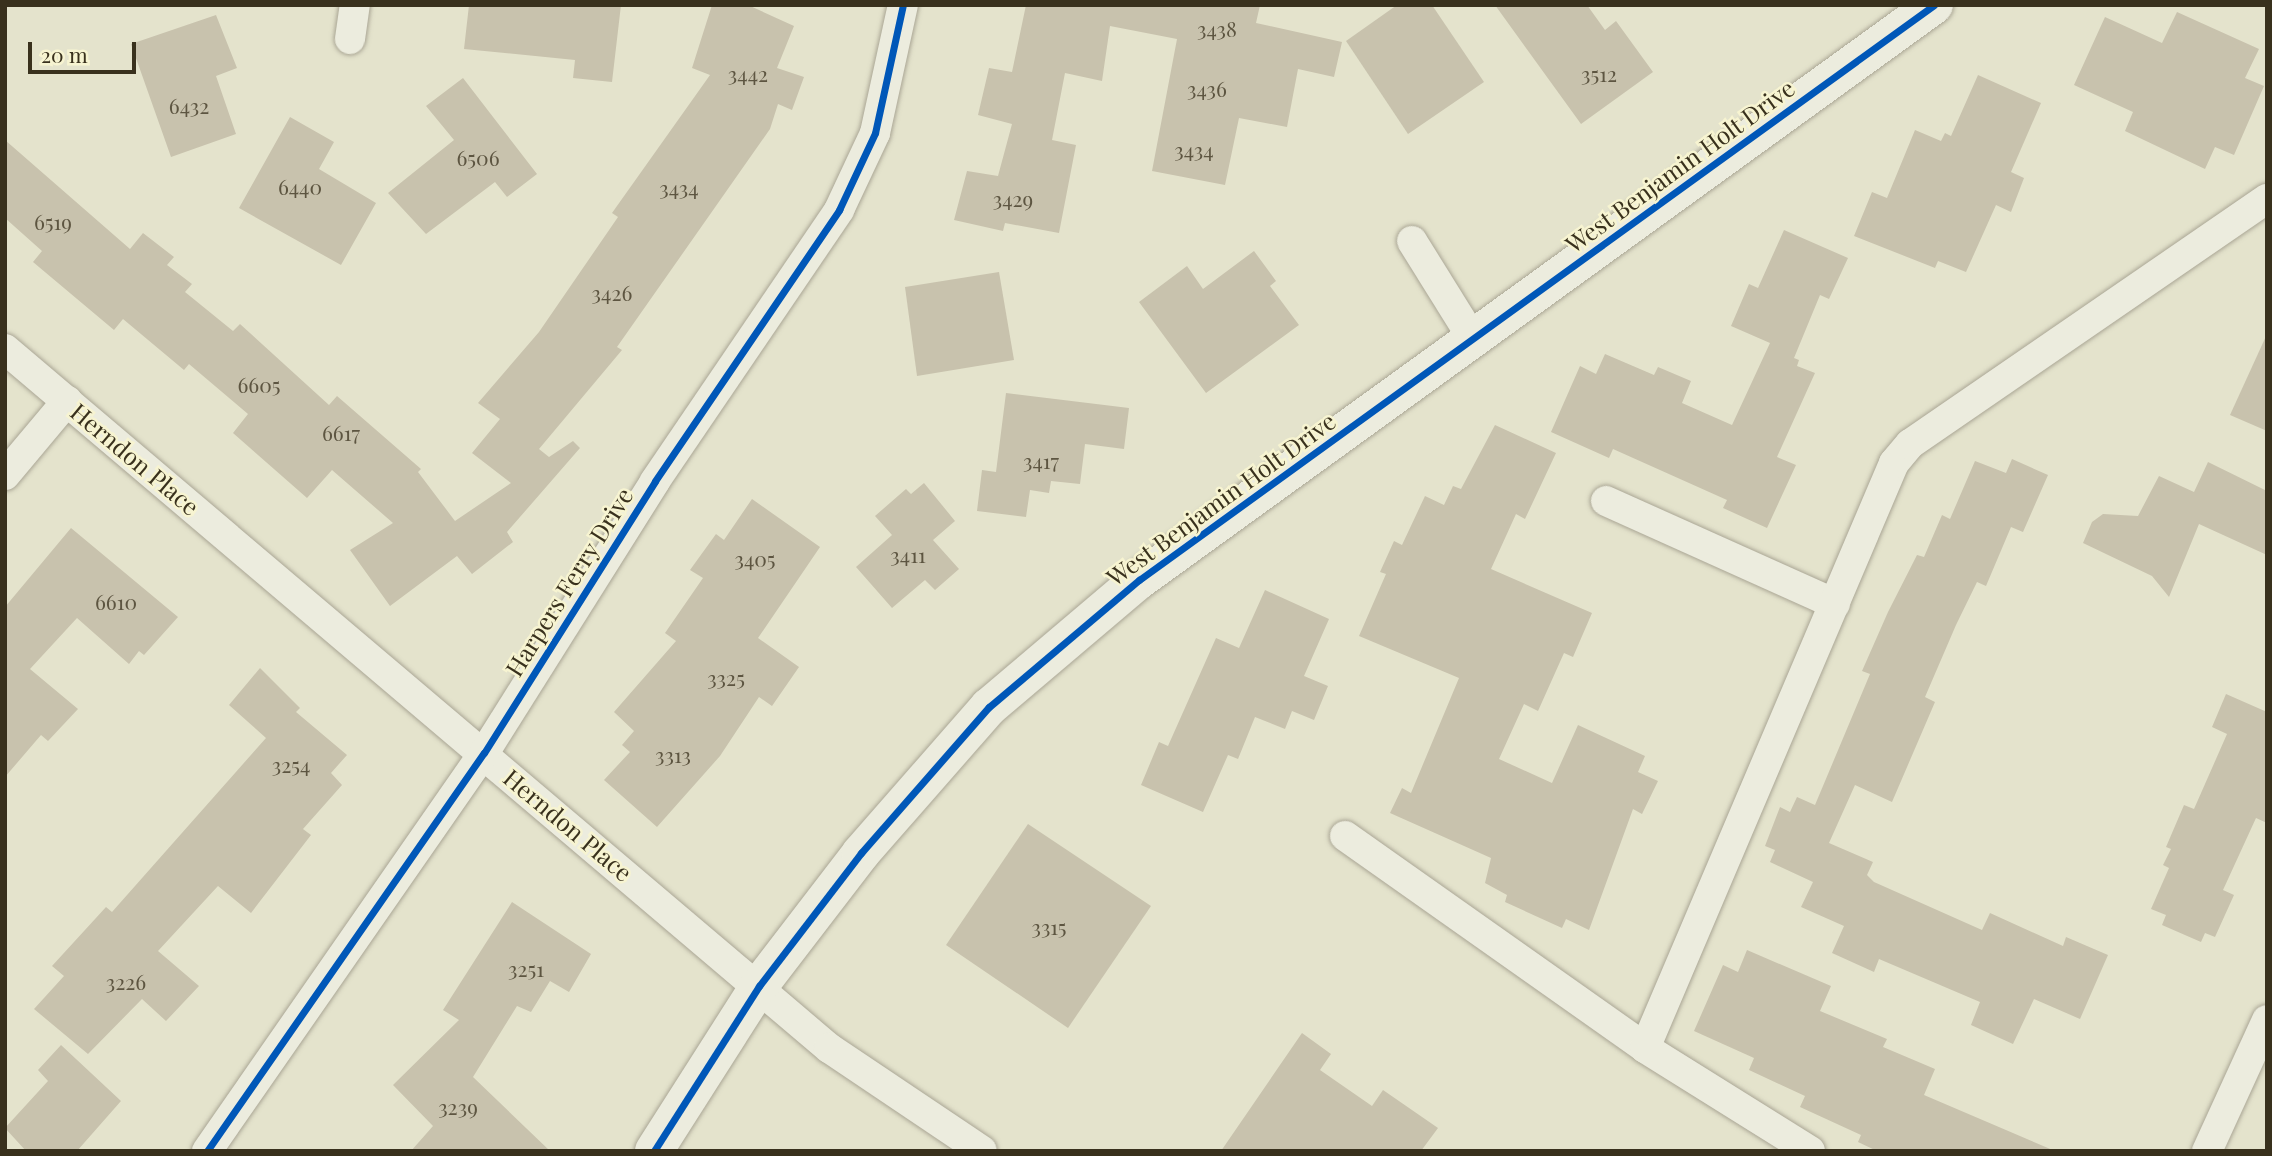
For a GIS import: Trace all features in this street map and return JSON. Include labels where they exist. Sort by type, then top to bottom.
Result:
[{"type":"main road","name":"West Benjamin Holt Drive","points":[[654,1151],[759,986],[861,853],[989,707],[1139,580],[1934,5]]},
{"type":"street","points":[[350,39],[355,5]]},
{"type":"street","name":"Harpers Ferry Drive","points":[[207,1151],[484,753],[655,481],[839,210],[875,133],[903,5]]},
{"type":"street","points":[[1645,1048],[1894,463],[1910,444],[2267,199]]},
{"type":"street","points":[[1412,241],[1473,339]]},
{"type":"street","name":"Herndon Place","points":[[5,349],[830,1048],[982,1151]]},
{"type":"street","points":[[5,474],[67,401]]},
{"type":"street","points":[[1606,501],[1835,604]]},
{"type":"street","points":[[1345,836],[1645,1048],[1810,1151]]},
{"type":"street","points":[[2207,1151],[2267,1020]]},
{"type":"building","points":[[469,5],[621,5],[612,82],[573,78],[575,60],[464,49]]},
{"type":"building","points":[[712,5],[748,5],[794,26],[777,68],[804,77],[792,110],[778,104],[770,129],[617,347],[622,350],[539,449],[549,457],[573,441],[580,448],[507,532],[513,542],[472,574],[457,556],[390,606],[350,550],[393,523],[332,470],[307,498],[233,433],[248,414],[189,364],[184,370],[123,319],[114,330],[33,262],[42,251],[5,218],[5,140],[130,249],[143,233],[174,257],[167,265],[192,284],[185,292],[233,331],[240,324],[329,405],[337,396],[421,469],[418,472],[455,521],[511,483],[472,453],[500,419],[478,403],[539,332],[618,217],[612,213],[710,75],[692,68]]},
{"type":"building","points":[[1026,5],[1260,5],[1256,23],[1342,42],[1334,77],[1298,69],[1287,127],[1239,118],[1225,185],[1152,171],[1177,39],[1110,26],[1102,81],[1065,73],[1052,140],[1076,145],[1059,233],[1005,223],[1003,231],[954,220],[967,171],[998,176],[1012,124],[978,115],[989,68],[1012,72]]},
{"type":"building","points":[[1397,5],[1432,5],[1484,82],[1408,134],[1346,41]]},
{"type":"building","points":[[1495,5],[1587,5],[1605,30],[1616,21],[1653,72],[1581,124]]},
{"type":"building","points":[[2177,12],[2259,49],[2245,78],[2264,86],[2234,155],[2215,147],[2205,169],[2125,131],[2133,112],[2074,85],[2105,17],[2162,43]]},
{"type":"building","points":[[216,15],[237,68],[216,76],[236,134],[171,157],[131,44]]},
{"type":"building","points":[[1978,75],[2041,103],[2011,172],[2024,178],[2011,212],[1996,205],[1966,272],[1938,261],[1935,268],[1854,236],[1872,192],[1887,198],[1915,130],[1941,141],[1945,133],[1951,136]]},
{"type":"building","points":[[463,78],[537,174],[507,197],[495,182],[426,234],[388,193],[454,140],[426,106]]},
{"type":"building","points":[[290,117],[334,142],[319,169],[376,203],[341,265],[239,208]]},
{"type":"building","points":[[1784,230],[1848,258],[1829,299],[1820,295],[1794,358],[1799,360],[1797,366],[1815,373],[1777,457],[1796,465],[1767,528],[1723,508],[1727,500],[1613,449],[1609,458],[1551,432],[1580,366],[1596,374],[1605,354],[1654,375],[1658,367],[1691,381],[1682,403],[1732,425],[1770,343],[1731,326],[1749,284],[1758,288]]},
{"type":"building","points":[[1254,251],[1276,281],[1270,286],[1299,325],[1206,393],[1139,302],[1187,266],[1203,289]]},
{"type":"building","points":[[999,272],[1014,360],[917,376],[905,287]]},
{"type":"building","points":[[2267,334],[2267,431],[2230,415]]},
{"type":"building","points":[[1006,393],[1129,408],[1124,449],[1085,444],[1080,484],[1051,481],[1049,493],[1030,490],[1026,517],[977,511],[982,470],[996,472]]},
{"type":"building","points":[[1495,425],[1556,453],[1525,519],[1516,514],[1491,569],[1592,613],[1573,657],[1564,653],[1538,711],[1524,704],[1499,759],[1552,783],[1578,725],[1645,756],[1638,772],[1658,781],[1642,814],[1633,809],[1589,930],[1566,919],[1562,928],[1505,902],[1507,895],[1485,883],[1491,858],[1390,813],[1402,788],[1411,793],[1459,678],[1359,636],[1386,574],[1380,572],[1394,541],[1402,545],[1425,496],[1444,505],[1453,486],[1461,489]]},
{"type":"building","points":[[2012,459],[2048,475],[2023,532],[2011,527],[1986,586],[1977,582],[1956,625],[1925,697],[1935,702],[1892,802],[1855,785],[1829,843],[1873,862],[1867,875],[1874,882],[1982,930],[1990,913],[2063,946],[2066,937],[2108,955],[2080,1019],[2034,999],[2013,1044],[1971,1025],[1980,1002],[1879,959],[1874,972],[1832,953],[1844,926],[1801,907],[1813,882],[1770,862],[1775,850],[1765,846],[1780,807],[1790,812],[1797,797],[1815,805],[1870,674],[1862,671],[1888,612],[1917,555],[1924,557],[1942,515],[1950,519],[1975,461],[2006,473]]},
{"type":"building","points":[[2208,462],[2267,491],[2267,555],[2199,524],[2169,597],[2152,576],[2083,543],[2092,522],[2103,514],[2138,516],[2159,476],[2194,492]]},
{"type":"building","points":[[924,483],[955,521],[933,540],[959,569],[935,590],[925,580],[892,608],[856,567],[892,535],[875,516],[906,489],[911,494]]},
{"type":"building","points":[[752,499],[820,547],[758,638],[799,667],[772,706],[759,697],[720,756],[657,827],[604,780],[630,752],[622,745],[634,731],[614,712],[676,641],[665,633],[703,578],[690,570],[716,534],[724,540]]},
{"type":"building","points":[[71,528],[178,617],[144,655],[139,651],[129,664],[77,618],[30,669],[78,709],[48,741],[41,735],[5,777],[5,607]]},
{"type":"building","points":[[1265,590],[1329,619],[1304,676],[1328,686],[1314,720],[1292,711],[1285,729],[1255,717],[1238,759],[1228,755],[1203,812],[1141,785],[1159,742],[1168,746],[1216,638],[1239,648]]},
{"type":"building","points":[[260,668],[300,708],[296,712],[347,755],[331,773],[342,785],[303,829],[311,835],[251,913],[218,886],[158,951],[199,986],[166,1021],[142,999],[88,1054],[34,1009],[64,976],[52,966],[106,907],[112,912],[266,738],[229,705]]},
{"type":"building","points":[[2226,694],[2267,712],[2267,823],[2256,818],[2223,890],[2234,895],[2215,937],[2205,933],[2201,942],[2162,925],[2166,915],[2151,909],[2169,868],[2163,865],[2171,849],[2166,847],[2184,805],[2194,809],[2227,734],[2212,727]]},
{"type":"building","points":[[1028,824],[1151,906],[1068,1028],[946,945]]},
{"type":"building","points":[[512,902],[591,954],[569,992],[550,981],[531,1012],[517,1006],[473,1077],[550,1151],[411,1151],[433,1126],[393,1085],[459,1020],[443,1010]]},
{"type":"building","points":[[1747,950],[1831,986],[1820,1011],[1887,1039],[1883,1047],[1935,1069],[1924,1095],[2055,1151],[1877,1151],[1858,1142],[1861,1135],[1800,1107],[1805,1096],[1749,1070],[1754,1058],[1694,1031],[1723,965],[1738,972]]},
{"type":"building","points":[[1302,1033],[1331,1054],[1320,1070],[1372,1106],[1383,1090],[1438,1128],[1421,1151],[1221,1151]]},
{"type":"building","points":[[61,1045],[121,1101],[77,1151],[26,1151],[5,1128],[48,1081],[38,1070]]},
{"type":"cycle path","points":[[207,1151],[484,753],[655,481],[839,210],[875,133],[903,5]]},
{"type":"cycle path","points":[[654,1151],[759,986],[861,853],[989,707],[1139,580],[1934,5]]}]
